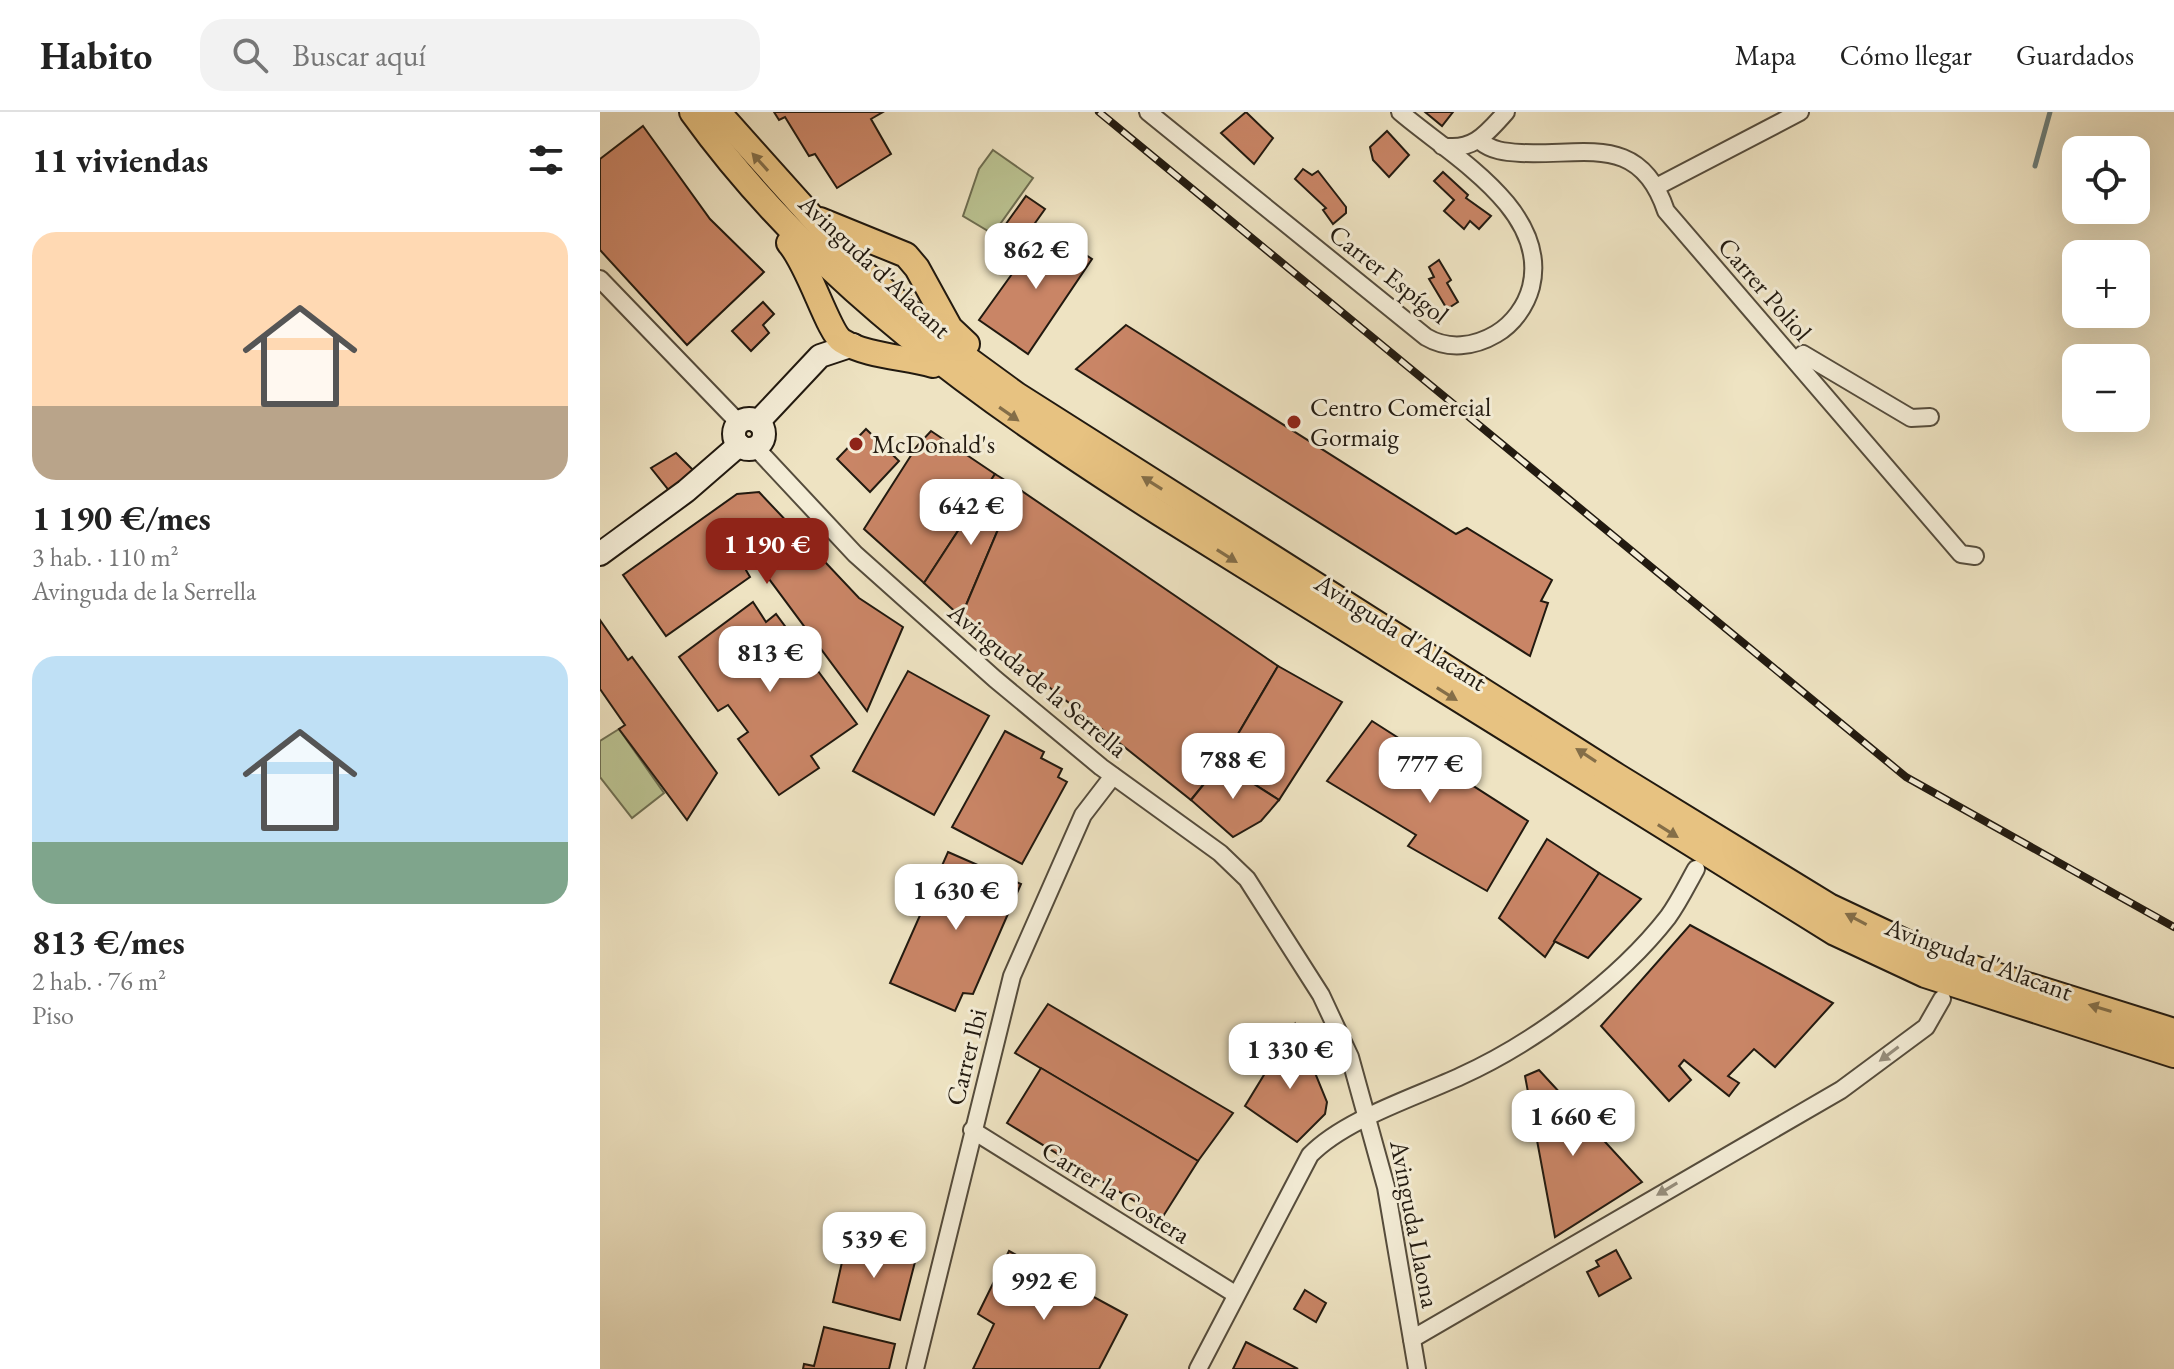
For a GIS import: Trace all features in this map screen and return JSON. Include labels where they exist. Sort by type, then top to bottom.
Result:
[{"type":"main road","name":"Avinguda d'Alacant","points":[[705,118],[804,211],[848,272]]},
{"type":"main road","name":"Avinguda d'Alacant","points":[[705,118],[778,216],[903,320],[946,368],[1050,443],[1161,514],[1835,933],[1925,975],[2174,1055]]},
{"type":"main road","points":[[705,118],[734,184],[797,252],[840,340],[857,347],[946,368]]},
{"type":"main road","points":[[804,211],[840,231],[889,245],[911,260],[950,328],[991,362],[1017,395]]},
{"type":"main road","points":[[827,315],[834,288],[848,272],[870,252],[889,245]]},
{"type":"main road","points":[[857,347],[874,348],[903,320],[920,298],[921,279]]},
{"type":"main road","name":"Avinguda d'Alacant","points":[[903,320],[1617,776],[1829,906],[1893,938],[1947,960],[2174,1031]]},
{"type":"street","name":"Carrer Espígol","points":[[1148,112],[1426,337],[1458,346],[1495,335],[1519,313],[1532,284],[1534,252],[1518,214],[1400,112]]},
{"type":"street","points":[[1440,145],[1460,148],[1480,141],[1506,112]]},
{"type":"street","points":[[1658,186],[1800,112]]},
{"type":"street","name":"Carrer Poliol","points":[[1480,141],[1500,151],[1617,154],[1640,167],[1658,186],[1666,211],[1961,554],[1975,556]]},
{"type":"street","name":"Avinguda de la Serrella","points":[[600,279],[748,434],[865,563],[995,679],[1113,776],[1220,853],[1247,879],[1321,995],[1350,1057],[1369,1118]]},
{"type":"street","points":[[600,554],[686,491],[748,434],[820,356],[827,315]]},
{"type":"street","points":[[820,356],[857,347]]},
{"type":"street","points":[[1796,361],[1803,354],[1911,418],[1930,417]]},
{"type":"street","name":"Carrer Ibi","points":[[915,1369],[972,1130],[1019,955],[1083,815],[1113,776]]},
{"type":"street","points":[[1198,1369],[1310,1155],[1328,1139],[1466,1074],[1560,1017],[1645,943],[1669,915],[1696,869]]},
{"type":"street","points":[[1412,1339],[1841,1090],[1926,1027],[1942,999]]},
{"type":"street","name":"Avinguda Llaona","points":[[1369,1118],[1386,1187],[1417,1369]]},
{"type":"street","name":"Carrer la Costera","points":[[972,1130],[1235,1294]]},
{"type":"green space","points":[[993,150],[1033,178],[993,234],[963,216],[979,169]]},
{"type":"green space","points":[[619,729],[664,793],[632,818],[600,777],[600,741]]},
{"type":"building","points":[[774,112],[883,112],[871,119],[891,154],[837,188],[815,154],[809,156],[785,117],[779,120]]},
{"type":"building","points":[[1246,112],[1273,138],[1254,164],[1221,133]]},
{"type":"building","points":[[1425,112],[1453,112],[1442,126]]},
{"type":"building","points":[[643,126],[710,219],[764,272],[687,345],[600,250],[600,159]]},
{"type":"building","points":[[1387,131],[1409,155],[1389,177],[1373,160],[1370,147]]},
{"type":"building","points":[[1303,169],[1312,175],[1318,171],[1346,207],[1346,213],[1333,224],[1323,210],[1326,208],[1295,179]]},
{"type":"building","points":[[1443,172],[1468,195],[1466,198],[1491,216],[1479,229],[1470,221],[1464,229],[1444,211],[1454,200],[1434,181]]},
{"type":"building","points":[[1026,196],[1045,209],[1018,247],[998,235]]},
{"type":"building","points":[[1045,228],[1092,259],[1028,354],[979,320]]},
{"type":"building","points":[[1439,260],[1451,280],[1447,283],[1458,302],[1447,309],[1429,279],[1434,277],[1429,267]]},
{"type":"building","points":[[763,302],[774,314],[763,325],[769,333],[751,351],[732,331]]},
{"type":"building","points":[[1126,325],[1456,534],[1467,528],[1552,580],[1541,601],[1548,603],[1530,656],[1076,369]]},
{"type":"building","points":[[866,429],[899,461],[870,492],[837,459]]},
{"type":"building","points":[[931,431],[995,474],[924,583],[864,529],[917,446]]},
{"type":"building","points":[[676,453],[695,472],[671,493],[651,468]]},
{"type":"building","points":[[995,474],[1016,487],[961,617],[924,583]]},
{"type":"building","points":[[1016,487],[1278,666],[1221,763],[1191,800],[961,617]]},
{"type":"building","points":[[759,492],[859,598],[903,627],[867,711],[752,556],[743,565],[750,577],[666,636],[623,575],[737,494]]},
{"type":"building","points":[[753,602],[766,622],[776,614],[857,724],[811,756],[819,768],[779,795],[738,739],[748,732],[728,705],[718,711],[679,657]]},
{"type":"building","points":[[600,620],[628,660],[632,657],[717,773],[687,820],[619,729],[625,725],[600,689]]},
{"type":"building","points":[[1278,666],[1342,702],[1279,800],[1221,763]]},
{"type":"building","points":[[908,671],[989,716],[934,815],[853,771]]},
{"type":"building","points":[[1372,721],[1528,821],[1487,891],[1408,846],[1416,835],[1327,781]]},
{"type":"building","points":[[1005,731],[1044,752],[1041,758],[1062,769],[1058,777],[1067,782],[1022,864],[952,827]]},
{"type":"building","points":[[1221,763],[1279,800],[1261,821],[1233,837],[1191,800]]},
{"type":"building","points":[[1547,839],[1599,873],[1545,957],[1499,918]]},
{"type":"building","points":[[948,852],[1021,884],[973,994],[963,993],[955,1011],[890,983]]},
{"type":"building","points":[[1599,873],[1641,899],[1588,958],[1554,941]]},
{"type":"building","points":[[1690,925],[1833,1003],[1775,1067],[1754,1049],[1728,1076],[1739,1083],[1729,1096],[1684,1060],[1679,1066],[1691,1080],[1669,1101],[1601,1026]]},
{"type":"building","points":[[1048,1004],[1233,1113],[1198,1161],[1015,1053]]},
{"type":"building","points":[[1295,1024],[1327,1102],[1325,1114],[1297,1142],[1245,1106]]},
{"type":"building","points":[[1041,1068],[1198,1161],[1162,1218],[1007,1123]]},
{"type":"building","points":[[1539,1070],[1642,1182],[1555,1237],[1525,1076]]},
{"type":"building","points":[[847,1240],[916,1258],[900,1320],[833,1302]]},
{"type":"building","points":[[1616,1250],[1631,1278],[1599,1296],[1587,1272],[1599,1266],[1596,1261]]},
{"type":"building","points":[[1009,1251],[1127,1315],[1099,1369],[973,1369],[994,1324],[978,1314]]},
{"type":"building","points":[[1305,1290],[1326,1303],[1316,1322],[1294,1309]]},
{"type":"building","points":[[824,1327],[895,1344],[889,1369],[803,1369],[804,1364],[814,1366]]},
{"type":"building","points":[[1246,1342],[1298,1369],[1233,1369]]},
{"type":"waterway","points":[[2035,166],[2050,112]]},
{"type":"railway","points":[[1099,112],[1906,777],[2174,927]]},
{"type":"place","name":"Centro Comercial Gormaig","points":[[1294,422]]},
{"type":"place","name":"McDonald's","points":[[856,444]]}]
